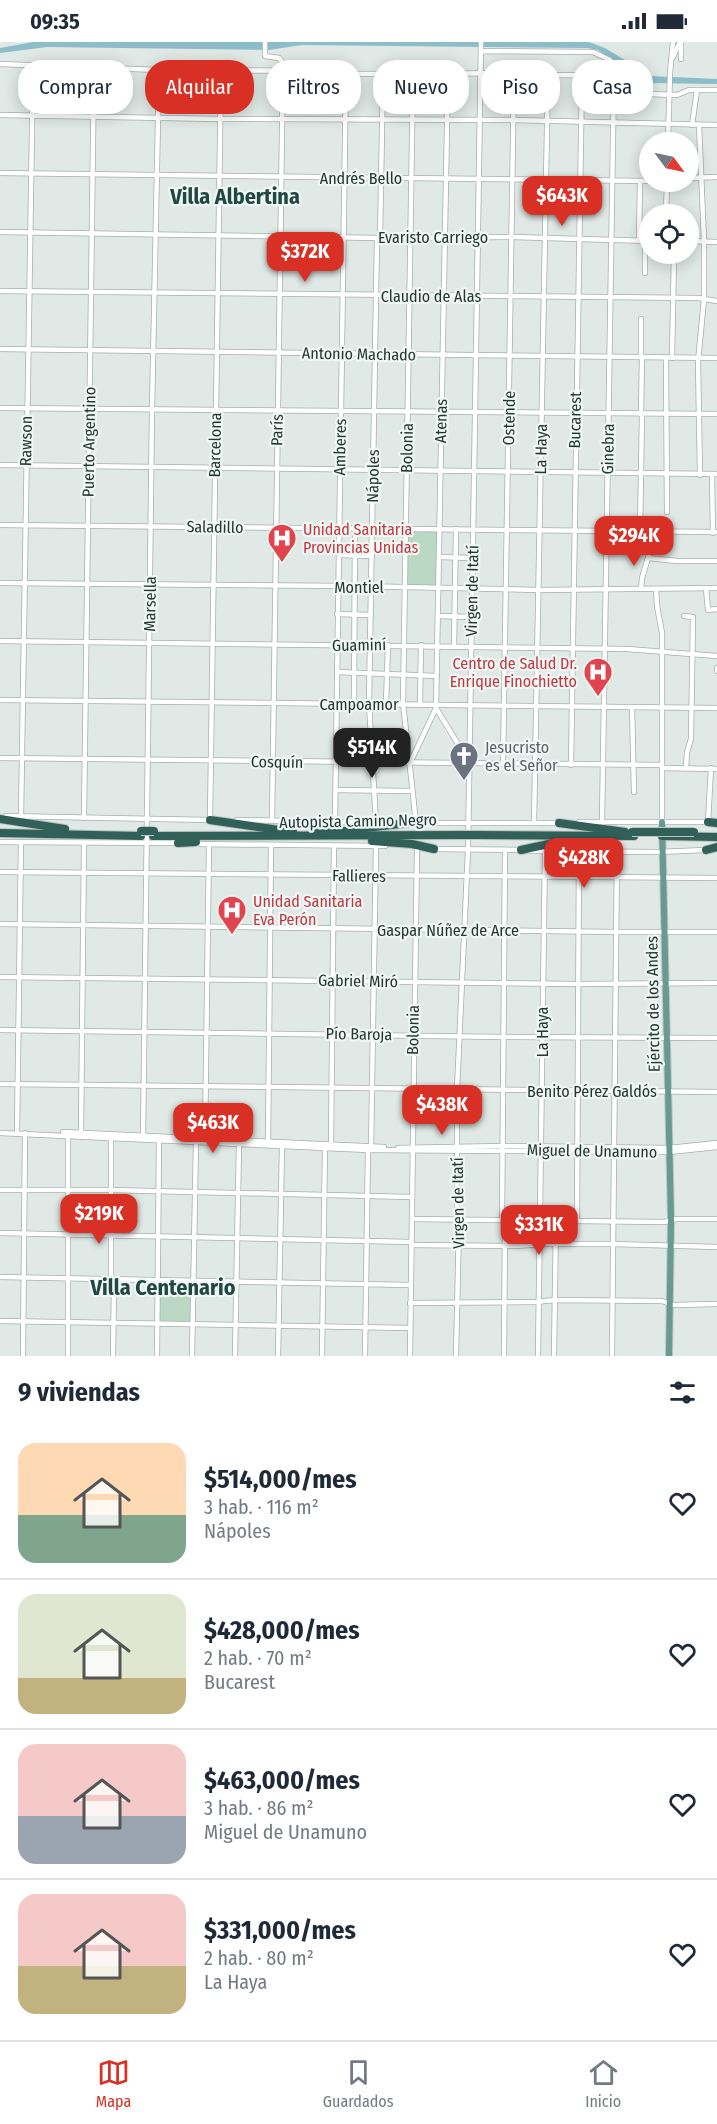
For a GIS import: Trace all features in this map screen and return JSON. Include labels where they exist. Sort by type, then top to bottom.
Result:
[{"type":"highway","points":[[0,818],[65,829]]},
{"type":"highway","points":[[210,820],[293,832]]},
{"type":"highway","points":[[339,834],[412,823]]},
{"type":"highway","points":[[559,823],[631,833]]},
{"type":"highway","name":"Autopista Camino Negro","points":[[0,828],[141,834],[293,832],[609,836],[631,833]]},
{"type":"highway","name":"Autopista Camino Negro","points":[[0,833],[84,839],[141,834]]},
{"type":"highway","name":"Autopista Camino Negro","points":[[154,834],[270,841],[339,834]]},
{"type":"highway","points":[[339,834],[434,849]]},
{"type":"highway","name":"Autopista Camino Negro","points":[[478,834],[717,834]]},
{"type":"highway","points":[[521,850],[564,840],[609,836]]},
{"type":"highway","points":[[0,840],[84,839]]},
{"type":"highway","points":[[178,843],[270,841]]},
{"type":"highway","points":[[706,850],[717,848]]},
{"type":"main road","name":"Ejército de los Andes","points":[[662,822],[671,1220],[669,1356]]},
{"type":"street","points":[[265,42],[266,57],[281,60]]},
{"type":"street","name":"Virgen de Itatí","points":[[481,42],[481,60]]},
{"type":"street","points":[[668,132],[671,59],[674,42],[680,42]]},
{"type":"street","points":[[680,42],[681,59]]},
{"type":"street","points":[[671,59],[680,42]]},
{"type":"street","points":[[481,51],[593,52],[610,60]]},
{"type":"street","points":[[0,64],[18,65]]},
{"type":"street","points":[[469,73],[481,73]]},
{"type":"street","name":"Virgen de Itatí","points":[[456,1356],[459,1245],[457,1090],[468,850],[481,73]]},
{"type":"street","points":[[653,94],[677,95],[689,90],[717,90]]},
{"type":"street","points":[[692,125],[697,90]]},
{"type":"street","name":"Puerto Argentino","points":[[84,818],[93,114]]},
{"type":"street","name":"Marsella","points":[[143,1137],[158,114]]},
{"type":"street","name":"Barcelona","points":[[210,820],[220,114]]},
{"type":"street","name":"París","points":[[272,820],[282,114]]},
{"type":"street","name":"Amberes","points":[[335,822],[345,114]]},
{"type":"street","name":"Nápoles","points":[[376,823],[369,703],[374,354],[383,114]]},
{"type":"street","name":"Bolonia","points":[[412,114],[403,703],[411,762],[412,823]]},
{"type":"street","name":"Atenas","points":[[411,762],[436,706],[447,114]]},
{"type":"street","name":"Ostende","points":[[503,764],[514,114]]},
{"type":"street","name":"La Haya","points":[[534,823],[537,764],[548,114]]},
{"type":"street","name":"Bucarest","points":[[571,765],[581,114]]},
{"type":"street","name":"Ginebra","points":[[602,822],[614,114]]},
{"type":"street","points":[[0,115],[220,119],[514,120],[717,125]]},
{"type":"street","name":"Rawson","points":[[21,817],[31,116]]},
{"type":"street","points":[[699,125],[704,241],[704,299],[698,358],[700,475]]},
{"type":"street","name":"Andrés Bello","points":[[0,173],[639,181]]},
{"type":"street","points":[[701,177],[717,177]]},
{"type":"street","name":"Evaristo Carriego","points":[[0,232],[378,238],[512,237],[639,241]]},
{"type":"street","points":[[699,241],[717,242]]},
{"type":"street","points":[[645,264],[645,273]]},
{"type":"street","points":[[667,512],[666,414],[674,264]]},
{"type":"street","name":"Claudio de Alas","points":[[0,291],[673,298],[717,301]]},
{"type":"street","points":[[640,531],[641,319]]},
{"type":"street","name":"Antonio Machado","points":[[0,349],[717,358]]},
{"type":"street","points":[[0,408],[717,414]]},
{"type":"street","points":[[0,465],[715,475],[715,532]]},
{"type":"street","name":"Saladillo","points":[[0,525],[715,532]]},
{"type":"street","points":[[354,703],[355,529]]},
{"type":"street","points":[[454,646],[456,529]]},
{"type":"street","points":[[641,589],[651,548]]},
{"type":"street","points":[[339,555],[372,556]]},
{"type":"street","points":[[440,557],[472,558]]},
{"type":"street","points":[[648,558],[717,561]]},
{"type":"street","name":"Montiel","points":[[0,583],[372,586],[539,590],[717,588]]},
{"type":"street","points":[[706,588],[708,610],[717,609]]},
{"type":"street","name":"Ejército de los Andes","points":[[656,589],[662,629],[662,822]]},
{"type":"street","points":[[337,614],[371,615]]},
{"type":"street","points":[[438,616],[472,617]]},
{"type":"street","points":[[684,616],[693,618],[691,739],[686,768]]},
{"type":"street","name":"Guaminí","points":[[0,641],[605,648],[717,657]]},
{"type":"street","points":[[386,704],[387,645]]},
{"type":"street","points":[[420,704],[421,645]]},
{"type":"street","points":[[337,672],[437,676]]},
{"type":"street","name":"Campoamor","points":[[0,700],[717,708]]},
{"type":"street","points":[[436,706],[470,763]]},
{"type":"street","points":[[632,707],[634,792]]},
{"type":"street","name":"Cosquín","points":[[0,758],[633,765],[717,769]]},
{"type":"street","points":[[0,818],[376,823],[714,822],[711,768]]},
{"type":"street","points":[[336,790],[409,790]]},
{"type":"street","points":[[81,1134],[84,839]]},
{"type":"street","points":[[0,840],[21,842],[84,839],[147,844],[270,841],[334,846],[579,852],[706,850]]},
{"type":"street","points":[[268,1144],[270,841]]},
{"type":"street","points":[[18,1132],[21,842]]},
{"type":"street","points":[[205,1140],[209,844]]},
{"type":"street","points":[[322,1356],[325,1196],[332,1088],[334,846]]},
{"type":"street","points":[[365,1356],[376,846]]},
{"type":"street","name":"Bolonia","points":[[410,1356],[417,848]]},
{"type":"street","points":[[504,1356],[502,1090],[505,850]]},
{"type":"street","name":"La Haya","points":[[538,1356],[545,851]]},
{"type":"street","points":[[577,1220],[579,852]]},
{"type":"street","points":[[612,1356],[617,852]]},
{"type":"street","name":"Fallieres","points":[[0,872],[717,878]]},
{"type":"street","name":"Gaspar Núñez de Arce","points":[[0,924],[717,932]]},
{"type":"street","name":"Gabriel Miró","points":[[0,977],[579,984],[717,983]]},
{"type":"street","name":"Pío Baroja","points":[[0,1030],[717,1038]]},
{"type":"street","name":"Benito Pérez Galdós","points":[[0,1084],[717,1092]]},
{"type":"street","name":"Miguel de Unamuno","points":[[0,1131],[369,1149],[669,1150],[717,1145]]},
{"type":"street","points":[[23,1356],[25,1132]]},
{"type":"street","points":[[68,1134],[68,1356]]},
{"type":"street","points":[[111,1135],[110,1234],[114,1284],[113,1356]]},
{"type":"street","points":[[157,1356],[159,1138]]},
{"type":"street","points":[[192,1356],[196,1140]]},
{"type":"street","points":[[235,1356],[239,1142]]},
{"type":"street","points":[[278,1356],[282,1145]]},
{"type":"street","points":[[0,1190],[110,1190],[412,1197]]},
{"type":"street","points":[[412,1219],[664,1222],[717,1219]]},
{"type":"street","points":[[554,1356],[556,1221]]},
{"type":"street","points":[[0,1233],[367,1240],[504,1246],[613,1244],[717,1247]]},
{"type":"street","points":[[0,1277],[410,1285]]},
{"type":"street","points":[[410,1303],[555,1300],[717,1304]]},
{"type":"street","points":[[0,1321],[410,1328]]},
{"type":"green space","points":[[440,529],[439,587],[405,587],[406,530]]},
{"type":"green space","points":[[158,1279],[193,1280],[193,1324],[158,1323]]},
{"type":"water","points":[[33,42],[589,42],[605,48],[625,60],[613,60],[598,50],[587,48],[302,45],[269,50],[47,47],[0,53],[0,48]]},
{"type":"water","points":[[653,76],[717,79],[717,84],[653,83]]},
{"type":"place","name":"Unidad Sanitaria Provincias Unidas","points":[[282,564]]},
{"type":"place","name":"Centro de Salud Dr. Enrique Finochietto","points":[[598,698]]},
{"type":"place","name":"Jesucristo es el Señor","points":[[464,782]]},
{"type":"place","name":"Unidad Sanitaria Eva Perón","points":[[232,936]]},
{"type":"district","name":"Villa Albertina","points":[[235,196]]},
{"type":"district","name":"Villa Centenario","points":[[163,1287]]}]
